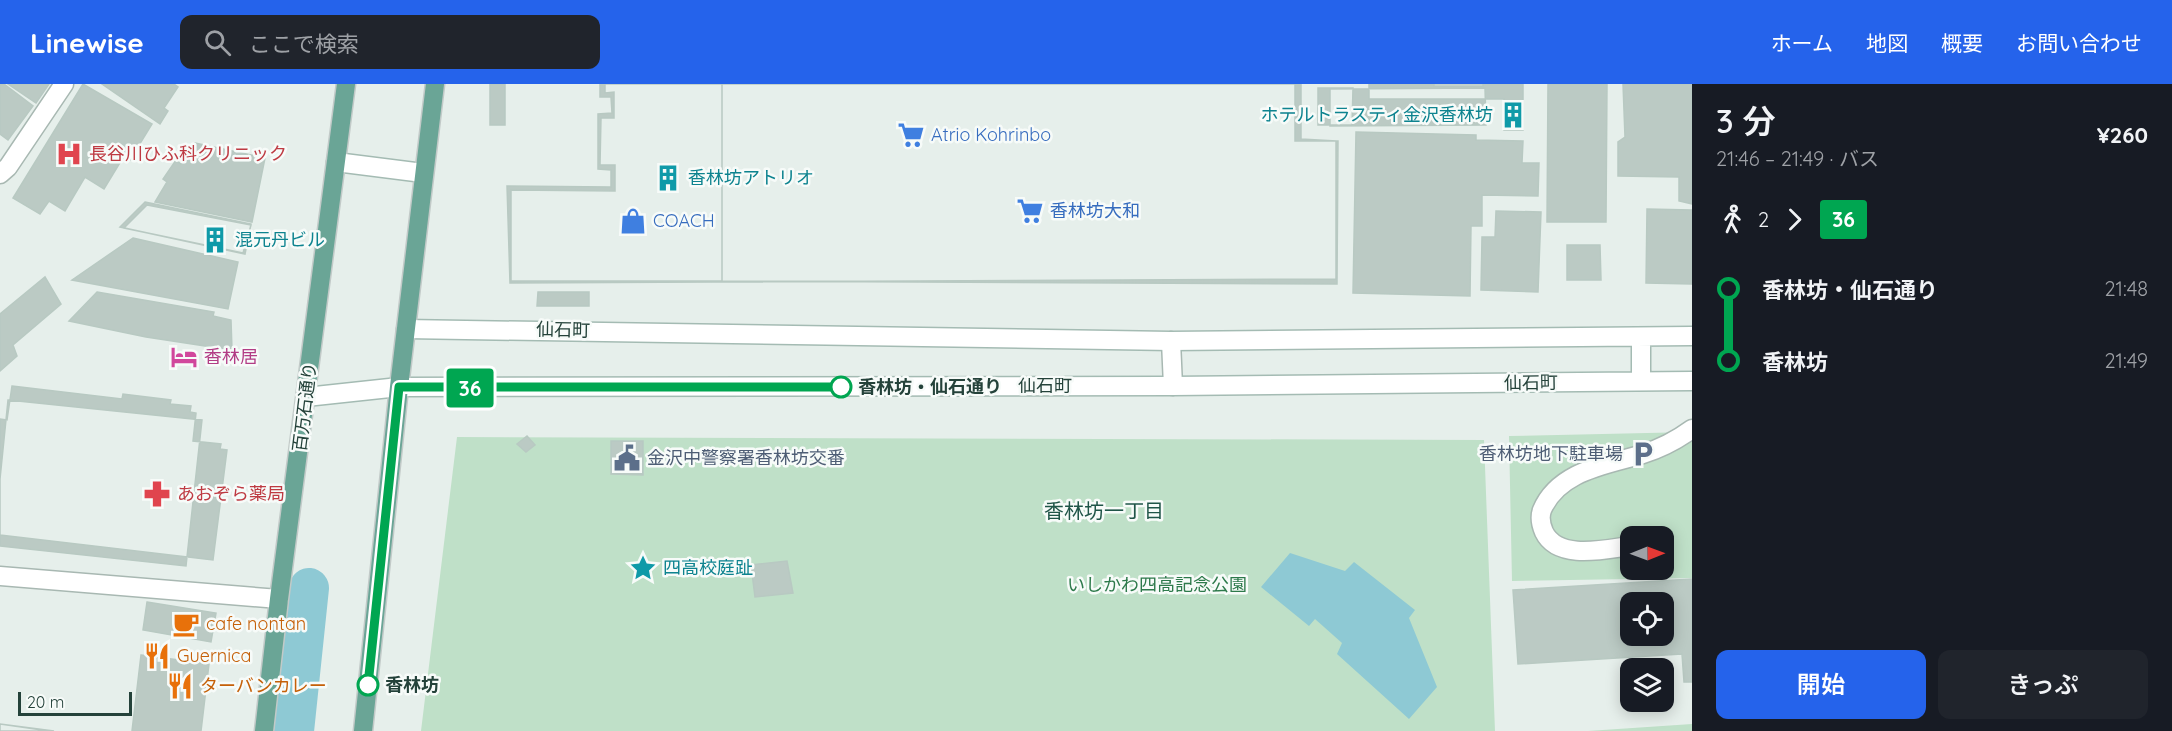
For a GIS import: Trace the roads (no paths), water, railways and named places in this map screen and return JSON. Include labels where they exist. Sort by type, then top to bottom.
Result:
[{"type":"main road","name":"百万石通り","points":[[264,731],[346,84]]},
{"type":"main road","points":[[363,731],[399,387],[435,84]]},
{"type":"street","points":[[0,174],[8,167],[64,84]]},
{"type":"street","points":[[336,162],[423,173]]},
{"type":"street","name":"仙石町","points":[[406,329],[1171,341],[1692,336]]},
{"type":"street","points":[[1641,337],[1641,381]]},
{"type":"street","points":[[1171,341],[1173,386]]},
{"type":"street","name":"仙石町","points":[[306,397],[399,387],[1173,386],[1692,381]]},
{"type":"street","points":[[1620,547],[1590,551],[1573,550],[1557,544],[1546,536],[1540,524],[1541,512],[1566,482],[1601,464],[1643,454],[1673,442],[1692,429]]},
{"type":"street","points":[[0,576],[279,599]]},
{"type":"water","points":[[1290,553],[1345,571],[1354,562],[1415,610],[1409,618],[1437,687],[1409,719],[1337,654],[1342,643],[1315,619],[1309,626],[1261,587]]},
{"type":"waterway","points":[[294,731],[309,588]]},
{"type":"place","name":"ホテルトラスティ金沢香林坊","points":[[1513,115]]},
{"type":"place","name":"Atrio Kohrinbo","points":[[911,135]]},
{"type":"place","name":"長谷川ひふ科クリニック","points":[[69,154]]},
{"type":"place","name":"香林坊アトリオ","points":[[668,178]]},
{"type":"place","name":"香林坊大和","points":[[1030,211]]},
{"type":"place","name":"COACH","points":[[633,221]]},
{"type":"place","name":"混元丹ビル","points":[[215,240]]},
{"type":"place","name":"香林居","points":[[184,357]]},
{"type":"place","name":"香林坊・仙石通り","points":[[841,387]]},
{"type":"place","name":"香林坊地下駐車場","points":[[1643,454]]},
{"type":"place","name":"金沢中警察署香林坊交番","points":[[627,458]]},
{"type":"place","name":"あおぞら薬局","points":[[157,494]]},
{"type":"place","name":"四高校庭趾","points":[[643,568]]},
{"type":"place","name":"cafe nontan","points":[[186,624]]},
{"type":"place","name":"Guernica","points":[[157,656]]},
{"type":"place","name":"香林坊","points":[[368,685]]},
{"type":"place","name":"ターバンカレー","points":[[180,686]]},
{"type":"district","name":"香林坊一丁目","points":[[1104,511]]},
{"type":"park label","name":"いしかわ四高記念公園","points":[[1157,585]]}]
